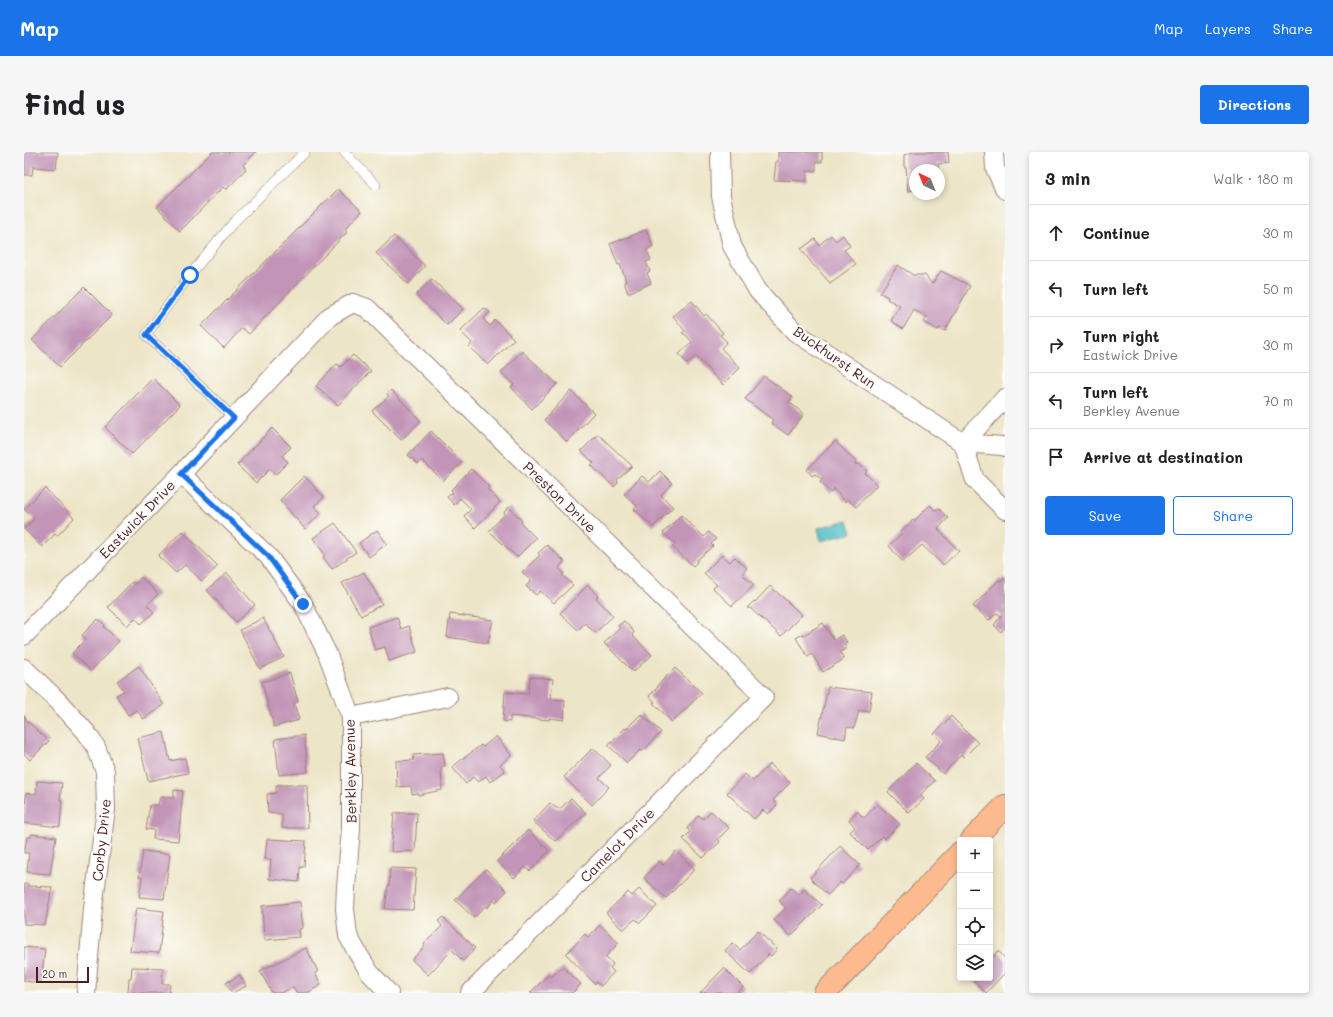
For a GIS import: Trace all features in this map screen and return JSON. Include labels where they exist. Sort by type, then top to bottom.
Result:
[{"type":"main road","points":[[975,837],[1005,806]]},
{"type":"main road","points":[[825,993],[957,856]]},
{"type":"street","name":"Buckhurst Run","points":[[720,152],[721,196],[732,246],[758,291],[795,332],[963,444]]},
{"type":"street","points":[[994,152],[995,168],[1005,190]]},
{"type":"street","name":"Eastwick Drive","points":[[24,636],[181,474],[330,316],[352,304]]},
{"type":"street","name":"Preston Drive","points":[[352,304],[368,308],[764,696]]},
{"type":"street","points":[[963,444],[1005,398]]},
{"type":"street","points":[[963,444],[1005,447]]},
{"type":"street","points":[[963,444],[975,480],[1005,510]]},
{"type":"street","name":"Berkley Avenue","points":[[181,474],[268,556],[303,604],[327,653],[351,717],[351,829],[345,909],[348,936],[370,973],[389,993]]},
{"type":"street","name":"Corby Drive","points":[[24,668],[59,702],[86,732],[96,747],[105,771],[106,809],[93,908],[86,993]]},
{"type":"street","name":"Camelot Drive","points":[[470,993],[764,696]]},
{"type":"street","points":[[351,717],[448,697]]},
{"type":"lane","points":[[234,418],[146,335],[190,275],[233,223],[305,152]]},
{"type":"lane","points":[[344,152],[376,184]]},
{"type":"water","points":[[848,520],[852,533],[821,541],[818,528]]},
{"type":"building","points":[[24,152],[58,152],[56,169],[33,167],[32,175],[24,175]]},
{"type":"building","points":[[212,152],[256,152],[243,165],[246,169],[226,190],[223,187],[180,231],[157,207]]},
{"type":"building","points":[[778,152],[822,152],[822,162],[816,162],[816,171],[807,171],[807,181],[774,180],[776,161],[778,161]]},
{"type":"building","points":[[913,152],[948,152],[949,163],[909,164],[908,191],[906,167],[904,167],[904,155]]},
{"type":"building","points":[[338,189],[362,211],[345,229],[347,232],[249,334],[242,328],[224,348],[201,326]]},
{"type":"building","points":[[646,230],[653,246],[647,250],[651,260],[646,262],[650,271],[647,273],[651,283],[628,293],[624,282],[626,281],[620,264],[618,265],[610,244]]},
{"type":"building","points":[[831,235],[836,241],[843,235],[850,246],[844,250],[856,264],[830,283],[801,249],[815,239],[819,245]]},
{"type":"building","points":[[394,236],[425,266],[408,284],[376,253]]},
{"type":"building","points":[[898,265],[913,275],[925,275],[932,284],[941,271],[970,286],[945,331],[939,328],[938,330],[924,322],[927,317],[914,310],[903,329],[891,321],[900,306],[887,299],[888,297],[880,293]]},
{"type":"building","points":[[432,279],[463,309],[447,325],[416,295]]},
{"type":"building","points":[[84,287],[112,315],[60,367],[32,340]]},
{"type":"building","points":[[692,301],[704,316],[706,314],[723,333],[720,335],[727,342],[721,348],[740,368],[723,385],[696,356],[687,364],[679,354],[692,342],[682,333],[685,331],[673,316]]},
{"type":"building","points":[[484,308],[490,312],[483,319],[490,326],[495,320],[514,339],[488,365],[469,347],[472,343],[460,331]]},
{"type":"building","points":[[522,351],[557,384],[532,409],[511,387],[514,385],[501,373]]},
{"type":"building","points":[[353,355],[371,371],[338,405],[316,386],[337,364],[341,367]]},
{"type":"building","points":[[764,376],[793,397],[789,402],[804,414],[788,435],[771,423],[773,420],[745,399]]},
{"type":"building","points":[[153,378],[180,405],[132,454],[105,427]]},
{"type":"building","points":[[391,390],[421,421],[401,440],[372,411],[389,396],[387,394]]},
{"type":"building","points":[[571,391],[594,413],[567,442],[544,420]]},
{"type":"building","points":[[272,428],[291,447],[282,456],[288,462],[275,475],[270,469],[256,483],[237,465]]},
{"type":"building","points":[[431,431],[462,462],[443,481],[422,460],[418,464],[408,455]]},
{"type":"building","points":[[598,434],[632,466],[617,480],[618,483],[614,487],[591,465],[594,463],[581,451]]},
{"type":"building","points":[[835,441],[856,462],[856,465],[858,463],[867,471],[865,473],[877,485],[856,507],[847,499],[845,502],[834,489],[831,493],[820,482],[823,479],[822,478],[821,479],[815,474],[812,476],[807,470]]},
{"type":"building","points":[[471,469],[489,487],[487,489],[500,502],[475,528],[464,516],[471,509],[460,498],[454,505],[447,497],[453,492],[451,490]]},
{"type":"building","points":[[660,471],[672,483],[661,495],[673,507],[653,527],[634,509],[637,506],[624,494],[642,476],[649,482]]},
{"type":"building","points":[[304,476],[324,497],[314,506],[321,513],[305,529],[280,500]]},
{"type":"building","points":[[45,488],[74,518],[57,536],[55,534],[42,547],[24,529],[34,519],[24,509]]},
{"type":"building","points":[[930,505],[935,510],[939,509],[948,518],[938,529],[959,551],[943,565],[922,545],[903,562],[889,546],[902,533],[901,531],[913,520],[914,521]]},
{"type":"building","points":[[509,507],[522,521],[521,523],[536,538],[517,557],[489,531],[505,514],[504,512]]},
{"type":"building","points":[[681,515],[704,537],[708,532],[716,539],[711,544],[713,546],[697,560],[693,566],[672,546],[675,543],[663,533]]},
{"type":"building","points":[[335,523],[356,552],[332,569],[323,557],[325,555],[313,538]]},
{"type":"building","points":[[377,530],[387,544],[369,557],[359,543]]},
{"type":"building","points":[[182,531],[218,566],[202,581],[185,565],[176,573],[158,556]]},
{"type":"building","points":[[547,545],[564,561],[559,568],[564,574],[562,575],[573,585],[554,603],[540,591],[536,595],[526,586],[531,581],[522,572],[540,555],[538,553]]},
{"type":"building","points":[[722,555],[730,562],[735,557],[747,568],[742,574],[754,585],[732,606],[713,588],[717,585],[704,573]]},
{"type":"building","points":[[364,572],[382,604],[361,616],[342,583]]},
{"type":"building","points":[[227,573],[255,605],[236,622],[207,590]]},
{"type":"building","points":[[141,577],[158,594],[147,605],[154,612],[141,624],[135,618],[127,626],[108,607],[132,582],[135,584]]},
{"type":"building","points":[[1005,578],[1005,628],[1001,632],[994,625],[1001,616],[997,613],[989,620],[973,606],[999,580],[1002,581]]},
{"type":"building","points":[[588,585],[598,596],[596,598],[613,616],[595,633],[585,623],[578,630],[560,613]]},
{"type":"building","points":[[770,586],[802,615],[781,636],[750,608],[747,608]]},
{"type":"building","points":[[450,614],[493,620],[488,643],[447,637]]},
{"type":"building","points":[[397,617],[401,629],[409,626],[417,652],[389,661],[385,647],[375,650],[368,627]]},
{"type":"building","points":[[263,618],[284,657],[260,669],[240,630]]},
{"type":"building","points":[[98,619],[119,641],[91,671],[72,653],[86,639],[82,635]]},
{"type":"building","points":[[624,621],[634,632],[632,635],[652,655],[633,672],[604,643],[620,628],[618,626]]},
{"type":"building","points":[[823,623],[834,640],[842,635],[847,642],[844,644],[847,648],[840,652],[844,659],[823,672],[812,654],[808,657],[796,638],[803,634],[804,635]]},
{"type":"building","points":[[139,666],[164,705],[143,719],[137,710],[128,715],[116,695],[124,691],[117,681]]},
{"type":"building","points":[[675,668],[702,693],[672,722],[653,703],[655,702],[649,696]]},
{"type":"building","points":[[290,673],[298,702],[294,703],[299,720],[274,727],[262,682]]},
{"type":"building","points":[[530,677],[553,679],[551,699],[565,700],[564,720],[510,716],[510,722],[503,721],[505,692],[528,694]]},
{"type":"building","points":[[828,687],[872,692],[869,711],[859,711],[854,728],[847,727],[845,739],[818,733]]},
{"type":"building","points":[[641,714],[661,732],[643,751],[640,750],[627,763],[608,745]]},
{"type":"building","points":[[24,715],[26,718],[25,719],[49,741],[30,760],[24,754]]},
{"type":"building","points":[[951,716],[978,743],[964,757],[961,755],[943,774],[925,757],[941,741],[934,734]]},
{"type":"building","points":[[164,732],[170,761],[185,758],[188,773],[148,781],[138,738]]},
{"type":"building","points":[[304,735],[308,772],[279,775],[275,739]]},
{"type":"building","points":[[496,736],[511,755],[500,765],[505,771],[490,782],[486,776],[478,782],[473,777],[466,784],[452,767],[481,745],[483,747]]},
{"type":"building","points":[[593,748],[611,765],[599,778],[609,787],[592,805],[564,777]]},
{"type":"building","points":[[443,753],[445,766],[441,767],[442,790],[418,795],[418,793],[412,794],[411,786],[397,787],[396,761],[414,760],[413,755]]},
{"type":"building","points":[[916,763],[935,781],[920,795],[924,799],[909,813],[888,792]]},
{"type":"building","points":[[770,764],[790,783],[773,800],[777,805],[768,814],[763,810],[754,819],[727,793],[745,774],[753,781]]},
{"type":"building","points":[[37,781],[62,783],[60,800],[62,800],[60,827],[24,823],[26,793],[36,794]]},
{"type":"building","points":[[276,785],[307,785],[308,828],[282,828],[282,814],[268,813],[267,794],[276,793]]},
{"type":"building","points":[[174,790],[183,791],[178,841],[153,839],[154,830],[146,829],[150,805],[158,805],[160,797],[174,798]]},
{"type":"building","points":[[571,798],[586,813],[555,841],[533,821],[550,803],[556,808],[561,808]]},
{"type":"building","points":[[877,804],[900,824],[885,839],[882,836],[868,850],[850,832],[855,827],[849,820],[857,811],[864,818]]},
{"type":"building","points":[[711,811],[729,828],[718,839],[720,842],[703,858],[683,839],[690,832],[687,828],[699,815],[703,819]]},
{"type":"building","points":[[394,813],[417,813],[415,851],[391,852]]},
{"type":"building","points":[[528,830],[549,851],[530,871],[525,867],[514,878],[497,861]]},
{"type":"building","points":[[31,834],[56,837],[50,874],[27,872],[29,853],[24,853],[27,837],[31,837]]},
{"type":"building","points":[[267,839],[306,841],[304,867],[300,867],[299,882],[269,879],[271,859],[265,859]]},
{"type":"building","points":[[840,846],[860,865],[842,884],[840,882],[828,895],[810,878]]},
{"type":"building","points":[[143,851],[170,854],[164,899],[139,897],[142,877],[139,877]]},
{"type":"building","points":[[676,851],[695,869],[666,898],[644,878],[659,861],[663,865]]},
{"type":"building","points":[[390,868],[416,869],[413,910],[385,909]]},
{"type":"building","points":[[486,869],[507,891],[496,902],[494,900],[487,908],[485,906],[474,918],[455,900]]},
{"type":"building","points":[[24,884],[28,884],[28,886],[52,887],[45,925],[24,924]]},
{"type":"building","points":[[791,888],[799,895],[804,889],[822,905],[791,936],[774,920],[786,908],[779,901]]},
{"type":"building","points":[[639,889],[657,906],[640,923],[635,919],[623,930],[606,913],[628,892],[632,896]]},
{"type":"building","points":[[300,902],[303,928],[299,929],[300,937],[264,940],[262,906]]},
{"type":"building","points":[[136,908],[164,911],[159,953],[130,951]]},
{"type":"building","points":[[443,917],[475,948],[463,961],[452,950],[428,975],[412,960],[425,946],[424,944],[442,926],[438,921]]},
{"type":"building","points":[[600,925],[619,943],[605,957],[613,964],[610,968],[614,972],[601,986],[596,982],[595,984],[566,954],[585,934],[588,937]]},
{"type":"building","points":[[758,931],[777,949],[771,956],[769,954],[750,974],[725,951],[732,943],[740,950]]},
{"type":"building","points":[[24,947],[45,949],[41,983],[24,981]]},
{"type":"building","points":[[306,948],[318,971],[315,973],[321,985],[307,993],[297,993],[293,987],[281,993],[272,993],[260,971]]},
{"type":"building","points":[[998,951],[1005,958],[1005,973],[986,993],[974,981],[993,981],[993,957]]},
{"type":"building","points":[[132,967],[163,968],[162,984],[170,984],[169,993],[128,993],[129,978],[131,978]]},
{"type":"building","points":[[563,967],[581,984],[572,993],[530,993],[548,975],[551,977]]},
{"type":"building","points":[[724,968],[743,987],[737,993],[700,993]]},
{"type":"building","points":[[240,975],[246,986],[232,993],[226,983]]},
{"type":"route","points":[[190,275],[146,335],[234,418],[181,474],[268,556],[303,604]]}]
